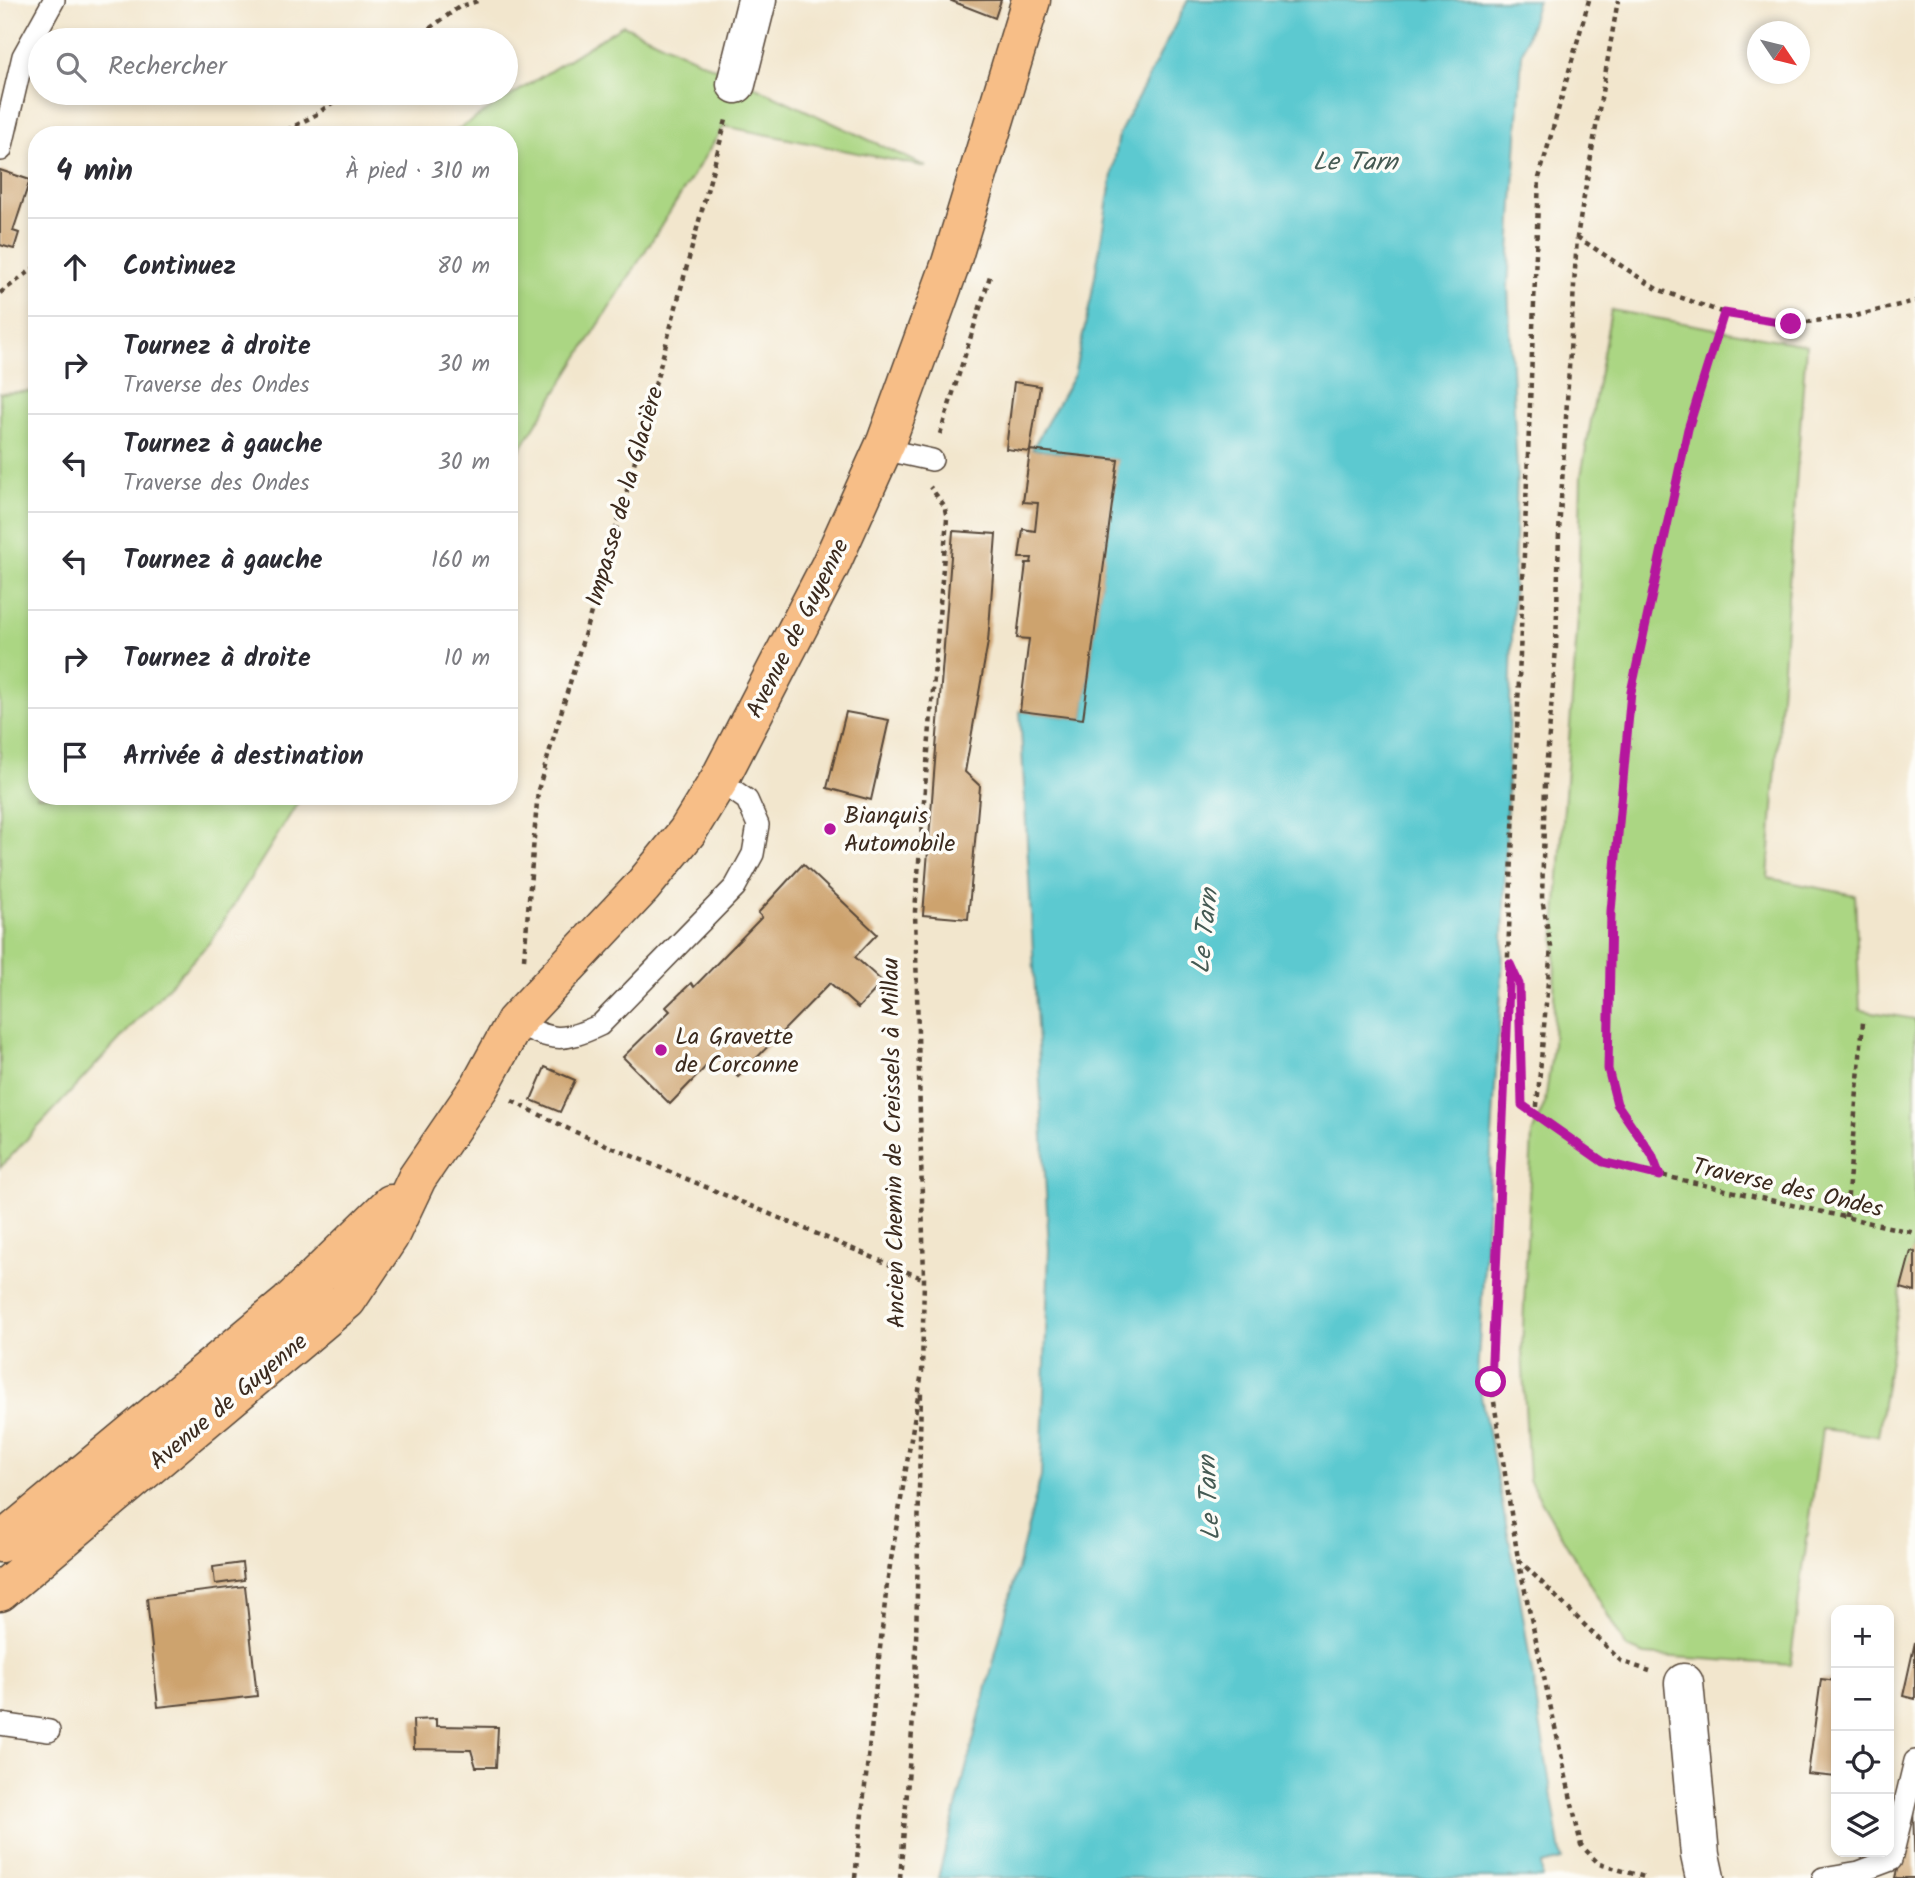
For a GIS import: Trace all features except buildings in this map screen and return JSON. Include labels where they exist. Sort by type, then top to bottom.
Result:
[{"type":"main road","name":"Avenue de Guyenne","points":[[0,1592],[347,1300],[388,1237],[417,1178],[480,1086],[515,1022],[542,990],[642,887],[687,832],[719,780],[830,566],[886,442],[951,263],[1031,0]]},
{"type":"main road","name":"Avenue de Guyenne","points":[[0,1543],[289,1303],[417,1178]]},
{"type":"street","points":[[736,84],[758,0]]},
{"type":"street","points":[[1684,1683],[1700,1855],[1705,1878]]},
{"type":"lane","points":[[38,28],[54,0]]},
{"type":"lane","points":[[1,150],[23,56],[28,47]]},
{"type":"lane","points":[[886,442],[900,453],[932,460]]},
{"type":"lane","points":[[515,1022],[547,1038],[572,1038],[600,1025],[735,887],[753,854],[758,825],[747,800],[719,780]]},
{"type":"lane","points":[[0,1724],[49,1731]]},
{"type":"lane","points":[[1823,1878],[1859,1872],[1891,1860],[1915,1761]]},
{"type":"path","points":[[430,28],[459,6],[481,0]]},
{"type":"path","points":[[1589,0],[1539,178],[1510,964],[1491,1382],[1518,1559],[1581,1845],[1599,1864],[1648,1878]]},
{"type":"path","points":[[1536,1117],[1552,947],[1542,899],[1545,783],[1556,648],[1559,532],[1577,237],[1598,128],[1618,0]]},
{"type":"path","name":"Impasse de la Glacière","points":[[542,990],[522,956],[538,790],[623,505],[736,84]]},
{"type":"path","points":[[295,126],[329,105]]},
{"type":"path","points":[[1577,237],[1657,289],[1724,313],[1791,324],[1855,316],[1915,301]]},
{"type":"path","points":[[0,293],[28,273]]},
{"type":"path","points":[[1660,1176],[1652,1155],[1617,1104],[1608,1069],[1611,911],[1631,692],[1688,429],[1724,313]]},
{"type":"path","name":"Ancien Chemin de Creissels à Millau","points":[[855,1878],[887,1584],[922,1372],[924,1279],[915,911],[947,518],[944,505],[930,489],[932,460]]},
{"type":"path","name":"Traverse des Ondes","points":[[1510,964],[1519,984],[1522,1105],[1603,1162],[1915,1233]]},
{"type":"path","points":[[1846,1217],[1863,1022]]},
{"type":"path","points":[[480,1086],[573,1131],[924,1279]]},
{"type":"path","points":[[900,1878],[915,1694],[922,1372]]},
{"type":"path","points":[[1518,1559],[1621,1661],[1684,1683]]},
{"type":"green space","points":[[623,25],[927,167],[724,126],[518,453],[518,126],[463,126],[496,105],[518,105],[518,91]]},
{"type":"green space","points":[[1611,310],[1806,345],[1768,878],[1855,895],[1860,1010],[1915,1019],[1915,1242],[1901,1288],[1878,1436],[1822,1429],[1790,1665],[1645,1655],[1627,1648],[1529,1480],[1522,1349],[1532,1134],[1545,1103],[1553,1045],[1556,917],[1578,617],[1581,476]]},
{"type":"green space","points":[[28,391],[28,805],[296,805],[211,941],[0,1168],[0,393]]},
{"type":"water","name":"Le Tarn","points":[[1188,0],[1538,0],[1522,54],[1508,287],[1517,470],[1502,975],[1477,1376],[1518,1585],[1562,1860],[1542,1865],[1542,1878],[938,1878],[1041,1476],[1049,1249],[1020,711],[1083,719],[1117,460],[1032,449],[1074,375],[1091,299],[1119,134]]},
{"type":"place","name":"Bianquis Automobile","points":[[830,829]]},
{"type":"place","name":"La Gravette de Corconne","points":[[661,1050]]},
{"type":"route","points":[[1491,1382],[1510,964],[1519,984],[1522,1105],[1603,1162],[1660,1176],[1652,1155],[1617,1104],[1608,1069],[1611,911],[1631,692],[1664,527],[1688,429],[1724,313],[1791,324]]}]
